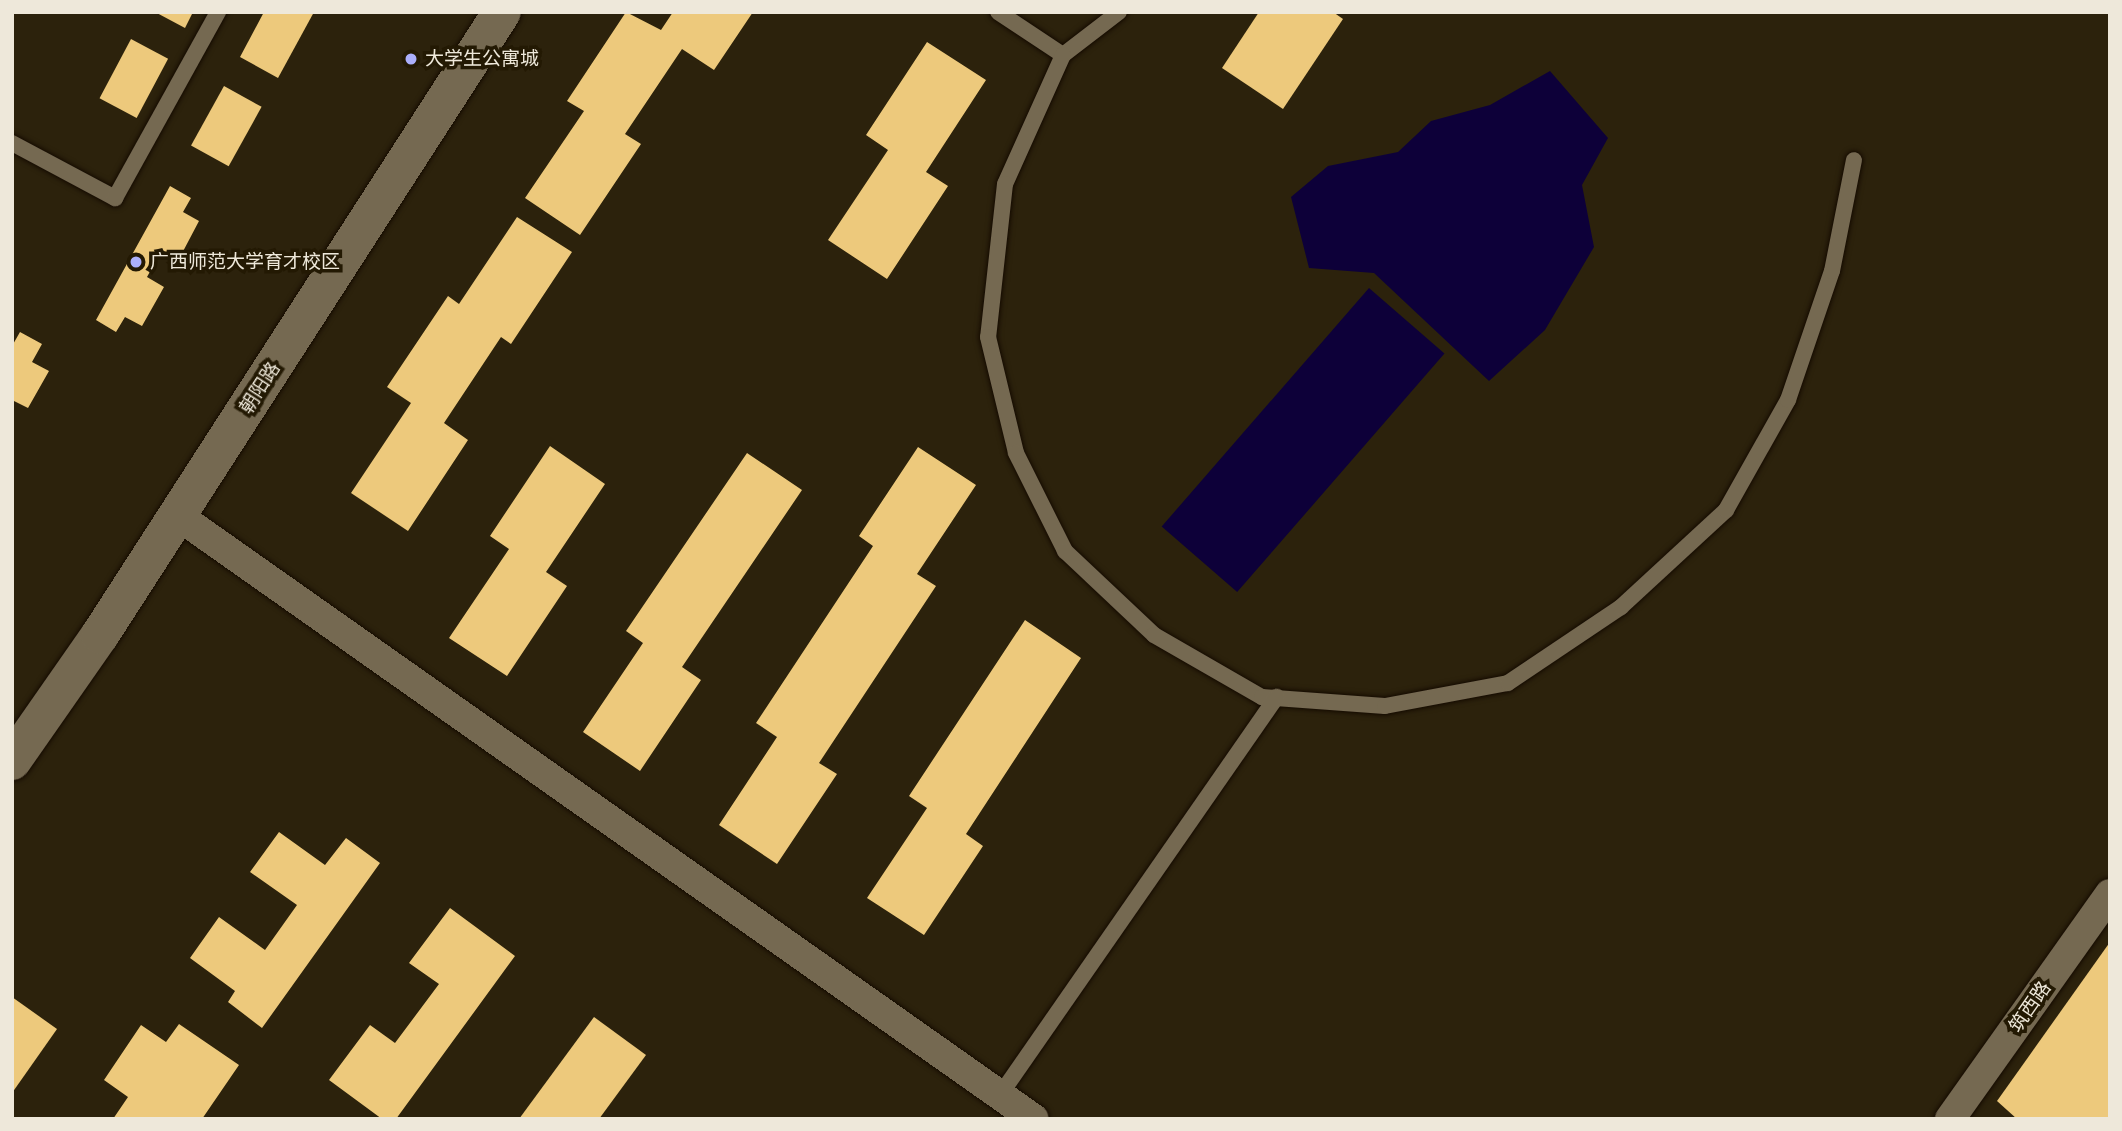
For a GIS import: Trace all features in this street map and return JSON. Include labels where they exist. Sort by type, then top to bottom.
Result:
[{"type":"street","name":"朝阳路","points":[[12,761],[177,515],[502,12]]},
{"type":"street","points":[[177,515],[1034,1119]]},
{"type":"street","name":"筑西路","points":[[1950,1119],[2110,894]]},
{"type":"lane","points":[[12,143],[115,198],[218,12]]},
{"type":"lane","points":[[998,12],[1063,55]]},
{"type":"lane","points":[[1119,12],[1063,55],[1005,184],[988,337],[1016,453],[1065,551],[1154,635],[1262,697],[1385,706],[1508,683],[1621,607],[1726,510],[1788,400],[1832,271],[1854,160]]},
{"type":"lane","points":[[1000,1095],[1277,698]]},
{"type":"shaded area","points":[[1550,71],[1608,138],[1582,185],[1594,247],[1545,330],[1489,381],[1374,273],[1309,268],[1291,197],[1328,166],[1398,152],[1431,121],[1490,105]]},
{"type":"shaded area","points":[[1369,288],[1444,354],[1237,592],[1162,526]]},
{"type":"building","points":[[155,12],[193,12],[185,28]]},
{"type":"building","points":[[264,12],[314,12],[278,78],[240,57]]},
{"type":"building","points":[[626,12],[661,30],[673,12],[753,12],[714,70],[682,49],[625,134],[641,144],[580,235],[525,198],[584,111],[567,101]]},
{"type":"building","points":[[1259,12],[1333,12],[1343,19],[1283,109],[1222,68]]},
{"type":"building","points":[[131,39],[168,59],[137,118],[100,98]]},
{"type":"building","points":[[927,42],[986,80],[926,172],[948,186],[887,279],[828,240],[888,150],[866,135]]},
{"type":"building","points":[[224,86],[262,107],[229,166],[191,145]]},
{"type":"building","points":[[170,186],[191,198],[183,212],[199,221],[179,259],[162,250],[147,277],[164,287],[142,326],[125,317],[116,332],[96,320]]},
{"type":"building","points":[[517,217],[572,252],[511,344],[501,337],[444,423],[468,440],[408,531],[351,493],[411,403],[387,387],[448,296],[459,304]]},
{"type":"building","points":[[20,332],[42,344],[32,362],[49,371],[28,408],[12,400],[12,346]]},
{"type":"building","points":[[550,446],[605,484],[546,572],[567,586],[507,676],[449,638],[509,549],[490,536]]},
{"type":"building","points":[[918,447],[976,485],[917,574],[936,586],[819,763],[837,774],[777,864],[719,825],[777,737],[756,723],[873,546],[859,536]]},
{"type":"building","points":[[747,453],[802,490],[682,667],[701,680],[640,771],[583,732],[643,643],[626,631]]},
{"type":"building","points":[[1025,620],[1081,658],[966,834],[983,846],[924,935],[867,898],[927,808],[909,796]]},
{"type":"building","points":[[279,832],[325,865],[346,838],[380,863],[262,1028],[228,1002],[235,991],[190,958],[219,917],[265,950],[297,905],[250,872]]},
{"type":"building","points":[[450,908],[515,956],[396,1119],[382,1119],[329,1080],[370,1025],[395,1043],[439,984],[409,963]]},
{"type":"building","points":[[2110,942],[2110,1119],[2017,1119],[1997,1101]]},
{"type":"building","points":[[12,997],[57,1029],[12,1093]]},
{"type":"building","points":[[594,1017],[646,1055],[599,1119],[519,1119]]},
{"type":"building","points":[[179,1024],[239,1065],[202,1119],[113,1119],[128,1097],[104,1080],[141,1025],[166,1042]]},
{"type":"place","name":"大学生公寓城","points":[[411,59]]},
{"type":"place","name":"广西师范大学育才校区","points":[[136,262]]}]
